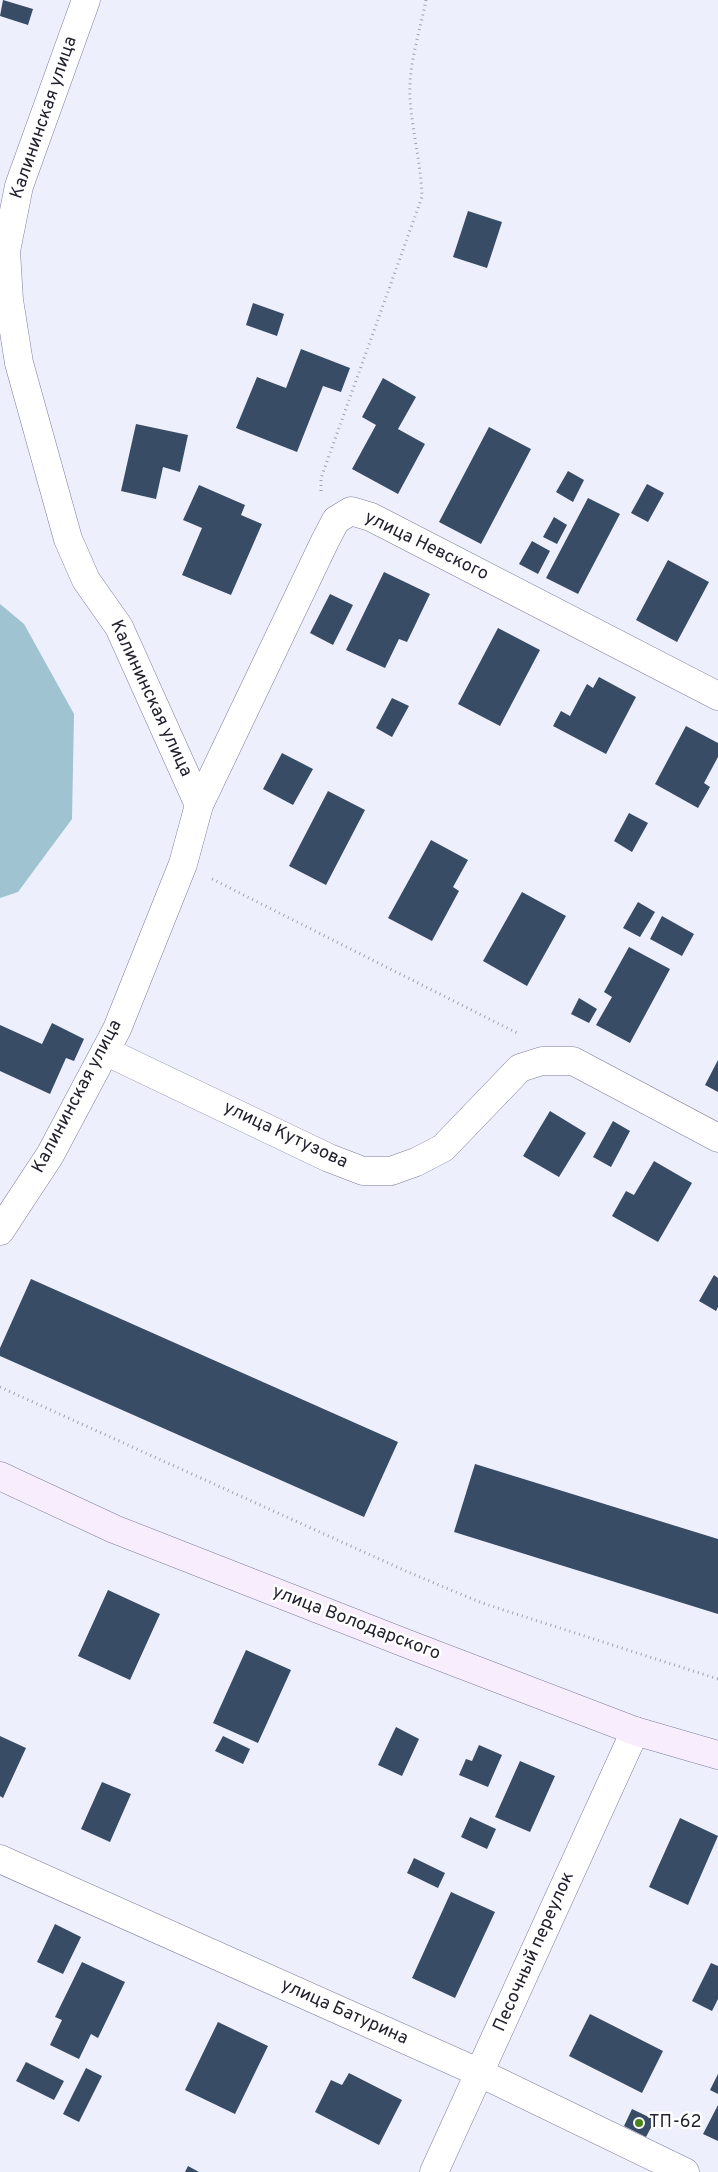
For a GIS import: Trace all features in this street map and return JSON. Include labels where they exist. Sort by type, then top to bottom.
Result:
[{"type":"main road","name":"улица Володарского","points":[[0,1476],[114,1529],[635,1731],[718,1755]]},
{"type":"street","name":"Калининская улица","points":[[0,1231],[50,1154],[116,1029],[183,864],[199,805],[119,627],[86,580],[68,539],[19,363],[9,300],[6,251],[19,186],[86,0]]},
{"type":"street","name":"улица Невского","points":[[199,805],[336,520],[351,511],[371,517],[718,696]]},
{"type":"street","name":"улица Кутузова","points":[[105,1052],[329,1158],[363,1171],[391,1171],[416,1162],[443,1148],[520,1068],[542,1061],[573,1061],[718,1138]]},
{"type":"street","name":"Песочный переулок","points":[[434,2172],[635,1731]]},
{"type":"street","name":"улица Батурина","points":[[0,1859],[480,2073],[685,2172]]},
{"type":"path","points":[[336,520],[322,495],[321,478],[422,197],[421,171],[410,97],[412,63],[426,0]]},
{"type":"path","points":[[183,864],[519,1034]]},
{"type":"path","points":[[0,1387],[408,1572],[482,1603],[718,1679]]},
{"type":"water","points":[[0,604],[24,624],[74,714],[72,819],[18,892],[0,898]]},
{"type":"building","points":[[3,0],[33,9],[28,25],[0,16]]},
{"type":"building","points":[[468,211],[502,222],[487,268],[453,257]]},
{"type":"building","points":[[253,303],[284,314],[277,336],[246,325]]},
{"type":"building","points":[[301,349],[350,368],[341,392],[323,386],[297,452],[236,428],[257,377],[286,388]]},
{"type":"building","points":[[383,378],[416,397],[398,429],[425,444],[398,494],[352,469],[376,425],[362,417]]},
{"type":"building","points":[[136,424],[188,435],[180,472],[163,467],[156,499],[121,491]]},
{"type":"building","points":[[489,427],[531,449],[481,544],[439,522]]},
{"type":"building","points":[[568,471],[584,480],[573,502],[556,492]]},
{"type":"building","points":[[647,484],[664,493],[648,522],[631,513]]},
{"type":"building","points":[[199,485],[245,505],[241,515],[262,524],[231,595],[182,575],[202,528],[183,520]]},
{"type":"building","points":[[588,498],[620,514],[578,594],[546,578]]},
{"type":"building","points":[[554,517],[567,525],[557,544],[543,537]]},
{"type":"building","points":[[532,541],[550,551],[538,574],[519,564]]},
{"type":"building","points":[[668,560],[709,582],[677,642],[636,620]]},
{"type":"building","points":[[384,572],[430,594],[407,642],[399,639],[385,668],[346,650]]},
{"type":"building","points":[[330,594],[353,605],[333,645],[310,633]]},
{"type":"building","points":[[498,628],[540,650],[500,726],[458,704]]},
{"type":"building","points":[[599,677],[636,697],[606,754],[553,726],[561,711],[570,716],[587,684],[593,688]]},
{"type":"building","points":[[392,698],[409,706],[392,737],[376,728]]},
{"type":"building","points":[[686,726],[718,743],[718,757],[704,783],[710,787],[698,808],[655,784]]},
{"type":"building","points":[[282,753],[313,769],[293,805],[263,789]]},
{"type":"building","points":[[328,791],[365,810],[326,885],[289,866]]},
{"type":"building","points":[[629,813],[648,823],[632,852],[614,841]]},
{"type":"building","points":[[431,840],[468,860],[453,887],[459,891],[432,941],[388,918]]},
{"type":"building","points":[[522,892],[566,916],[527,986],[483,961]]},
{"type":"building","points":[[638,902],[655,912],[640,937],[623,928]]},
{"type":"building","points":[[662,916],[694,934],[682,956],[650,939]]},
{"type":"building","points":[[629,947],[670,969],[630,1043],[596,1025],[612,997],[604,992]]},
{"type":"building","points":[[579,998],[597,1009],[589,1023],[571,1014]]},
{"type":"building","points":[[52,1023],[84,1039],[74,1061],[66,1058],[50,1094],[0,1071],[0,1025],[42,1044]]},
{"type":"building","points":[[718,1060],[718,1092],[705,1085]]},
{"type":"building","points":[[550,1111],[586,1133],[559,1177],[523,1156]]},
{"type":"building","points":[[613,1121],[630,1131],[611,1167],[593,1157]]},
{"type":"building","points":[[654,1161],[692,1183],[658,1242],[612,1216],[626,1191],[634,1195]]},
{"type":"building","points":[[714,1275],[718,1278],[718,1307],[716,1311],[699,1301]]},
{"type":"building","points":[[31,1279],[398,1442],[364,1517],[0,1356],[0,1348]]},
{"type":"building","points":[[475,1464],[718,1539],[718,1614],[454,1532]]},
{"type":"building","points":[[108,1590],[160,1614],[130,1680],[78,1656]]},
{"type":"building","points":[[246,1650],[291,1670],[258,1743],[213,1723]]},
{"type":"building","points":[[396,1727],[419,1739],[402,1776],[378,1765]]},
{"type":"building","points":[[0,1736],[26,1748],[3,1798],[0,1796]]},
{"type":"building","points":[[223,1736],[250,1749],[243,1764],[215,1751]]},
{"type":"building","points":[[479,1745],[502,1755],[488,1787],[459,1775],[466,1759],[472,1761]]},
{"type":"building","points":[[520,1761],[555,1776],[530,1832],[495,1817]]},
{"type":"building","points":[[102,1782],[131,1794],[110,1842],[81,1829]]},
{"type":"building","points":[[470,1817],[496,1829],[487,1849],[461,1837]]},
{"type":"building","points":[[680,1818],[718,1836],[688,1905],[649,1887]]},
{"type":"building","points":[[414,1858],[445,1873],[438,1888],[407,1873]]},
{"type":"building","points":[[451,1892],[495,1912],[455,1998],[412,1978]]},
{"type":"building","points":[[55,1924],[81,1937],[63,1974],[37,1962]]},
{"type":"building","points":[[82,1962],[125,1982],[98,2038],[91,2034],[79,2059],[50,2045],[62,2020],[55,2017]]},
{"type":"building","points":[[711,1963],[718,1966],[718,1999],[712,2011],[692,2001]]},
{"type":"building","points":[[590,2014],[663,2051],[642,2093],[569,2056]]},
{"type":"building","points":[[218,2022],[268,2046],[235,2114],[185,2090]]},
{"type":"building","points":[[26,2062],[64,2081],[54,2100],[16,2081]]},
{"type":"building","points":[[86,2068],[102,2076],[79,2122],[63,2114]]},
{"type":"building","points":[[349,2073],[402,2100],[379,2145],[315,2112],[331,2080],[342,2085]]},
{"type":"building","points":[[718,2074],[718,2094],[710,2090]]},
{"type":"building","points":[[718,2105],[718,2141],[703,2134]]},
{"type":"building","name":"ТП-62","points":[[632,2109],[655,2120],[646,2137],[624,2126]]},
{"type":"building","points":[[188,2166],[199,2172],[185,2172]]},
{"type":"place","name":"ТП-62","points":[[639,2123]]}]
